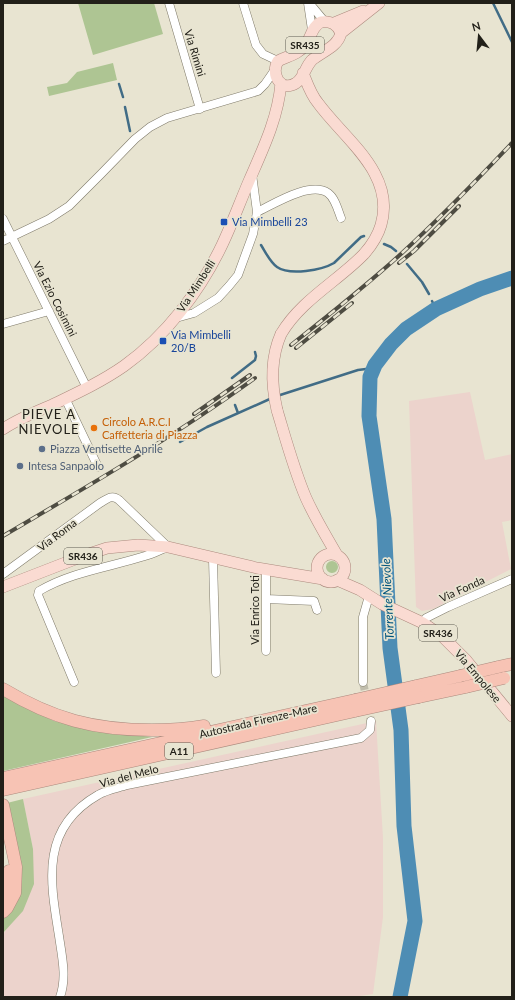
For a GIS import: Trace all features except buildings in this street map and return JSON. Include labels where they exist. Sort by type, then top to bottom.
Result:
[{"type":"highway","name":"Autostrada Firenze-Mare","points":[[3,790],[156,756],[355,706],[463,681],[498,667],[512,664]]},
{"type":"highway","name":"Autostrada Firenze-Mare","points":[[463,681],[508,677]]},
{"type":"highway","points":[[3,689],[24,702],[53,714],[80,723],[106,728],[144,730],[188,728],[246,718],[288,714]]},
{"type":"highway","name":"Autostrada Firenze-Mare","points":[[3,778],[288,714],[355,706]]},
{"type":"highway","points":[[3,797],[86,778],[156,756]]},
{"type":"highway","points":[[3,805],[16,867],[15,893],[7,908],[3,912]]},
{"type":"highway","points":[[3,843],[9,871],[6,892],[3,897]]},
{"type":"main road","name":"SR435","points":[[276,66],[302,49],[308,42],[312,30],[318,24],[329,22],[379,4]]},
{"type":"main road","name":"SR435","points":[[287,85],[300,80],[311,61],[335,44],[340,38],[341,33],[379,4]]},
{"type":"main road","points":[[329,22],[338,28],[341,33]]},
{"type":"main road","points":[[276,66],[276,77],[317,103]]},
{"type":"main road","points":[[303,73],[317,103]]},
{"type":"main road","name":"Via Mimbelli","points":[[65,398],[87,388],[115,372],[148,347],[176,318],[204,277],[222,245],[271,128],[284,108],[287,85]]},
{"type":"main road","name":"Via Empolese","points":[[317,103],[370,166],[380,187],[383,201],[383,218],[376,238],[366,252],[290,319],[281,334],[272,362],[273,386],[283,429],[306,498],[323,532],[337,555],[344,560],[345,569],[364,593]]},
{"type":"main road","name":"SR435","points":[[3,429],[26,416],[65,398]]},
{"type":"main road","points":[[320,575],[318,562],[321,558],[323,532]]},
{"type":"main road","name":"Via Roma","points":[[3,587],[107,548],[138,545],[168,547]]},
{"type":"main road","name":"Via Empolese","points":[[168,547],[213,559],[266,570],[302,575],[320,575],[328,582],[337,580],[364,593],[382,604],[423,623],[442,636],[455,647],[512,716]]},
{"type":"main road","points":[[321,558],[328,554],[337,555]]},
{"type":"main road","points":[[337,580],[342,577],[345,569]]},
{"type":"street","name":"Via Rimini","points":[[169,3],[200,109]]},
{"type":"street","points":[[3,241],[49,219],[68,206],[135,139],[150,127],[167,118],[258,92],[265,84],[276,66],[261,52],[256,45],[243,3]]},
{"type":"street","points":[[309,3],[329,22]]},
{"type":"street","points":[[309,3],[312,30]]},
{"type":"street","points":[[176,318],[194,313],[218,298],[238,275],[253,234],[257,212],[252,174]]},
{"type":"street","points":[[257,212],[302,191],[319,190],[328,193],[334,200],[341,218]]},
{"type":"street","name":"Via Ezio Cosimini","points":[[3,219],[87,388]]},
{"type":"street","points":[[3,324],[49,311]]},
{"type":"street","points":[[65,398],[98,467]]},
{"type":"street","name":"Via Roma","points":[[3,574],[100,503],[111,497],[119,500],[168,547]]},
{"type":"street","points":[[74,682],[38,595],[39,591],[47,586],[86,572],[146,556],[168,547]]},
{"type":"street","points":[[213,559],[216,673]]},
{"type":"street","name":"Via Enrico Toti","points":[[266,570],[266,651]]},
{"type":"street","name":"Via Fonda","points":[[423,623],[426,618],[448,607],[512,579]]},
{"type":"street","points":[[363,682],[364,593]]},
{"type":"street","points":[[266,599],[314,601],[317,610]]},
{"type":"street","name":"Via del Melo","points":[[60,997],[63,989],[64,972],[54,904],[52,868],[55,847],[60,833],[71,816],[99,794],[127,785],[361,738],[370,730],[371,721]]},
{"type":"shaded area","points":[[470,392],[485,460],[512,454],[512,520],[502,522],[511,569],[433,609],[422,611],[416,607],[409,401]]},
{"type":"shaded area","points":[[376,721],[383,838],[383,917],[373,994],[353,997],[3,997],[3,933],[5,932],[33,849],[23,799]]},
{"type":"green space","points":[[78,3],[154,3],[163,34],[93,55]]},
{"type":"green space","points":[[113,63],[117,80],[49,96],[47,87],[67,83],[77,72]]},
{"type":"green space","points":[[334,561],[337,562],[337,572],[330,573],[327,572],[326,565],[327,562]]},
{"type":"green space","points":[[3,696],[54,721],[108,732],[152,737],[3,771]]},
{"type":"green space","points":[[23,799],[33,849],[34,884],[23,911],[3,933],[3,919],[13,907],[21,883],[3,804]]},
{"type":"waterway","points":[[493,3],[512,42]]},
{"type":"waterway","points":[[119,84],[123,97]]},
{"type":"waterway","points":[[125,107],[130,131]]},
{"type":"waterway","points":[[261,245],[270,260],[277,267],[283,270],[298,272],[329,266],[364,236]]},
{"type":"waterway","points":[[384,244],[396,251]]},
{"type":"waterway","points":[[407,264],[422,282],[429,294]]},
{"type":"waterway","name":"Torrente Nievole","points":[[400,997],[415,921],[404,826],[401,730],[390,648],[384,519],[369,416],[370,377],[375,365],[391,344],[406,329],[436,309],[480,289],[512,278]]},
{"type":"waterway","points":[[432,301],[436,309]]},
{"type":"waterway","points":[[232,378],[255,360],[255,352]]},
{"type":"waterway","points":[[277,396],[358,370],[374,368]]},
{"type":"waterway","points":[[180,442],[207,427],[272,398]]},
{"type":"waterway","points":[[235,405],[238,413]]},
{"type":"tunnel","points":[[363,682],[371,721]]},
{"type":"railway","points":[[291,345],[362,288],[402,253],[458,199],[512,143]]},
{"type":"railway","points":[[399,263],[414,251],[459,206]]},
{"type":"railway","points":[[296,348],[352,303]]},
{"type":"railway","points":[[194,414],[250,375]]},
{"type":"railway","points":[[3,536],[163,440],[255,378]]},
{"type":"place","name":"Via Mimbelli 23","points":[[224,222]]},
{"type":"place","name":"Via Mimbelli 20/B","points":[[163,341]]},
{"type":"place","name":"Circolo A.R.C.I Caffetteria di Piazza","points":[[94,428]]},
{"type":"place","name":"Piazza Ventisette Aprile","points":[[42,449]]},
{"type":"place","name":"Intesa Sanpaolo","points":[[20,466]]},
{"type":"district","name":"PIEVE A NIEVOLE","points":[[49,422]]}]
